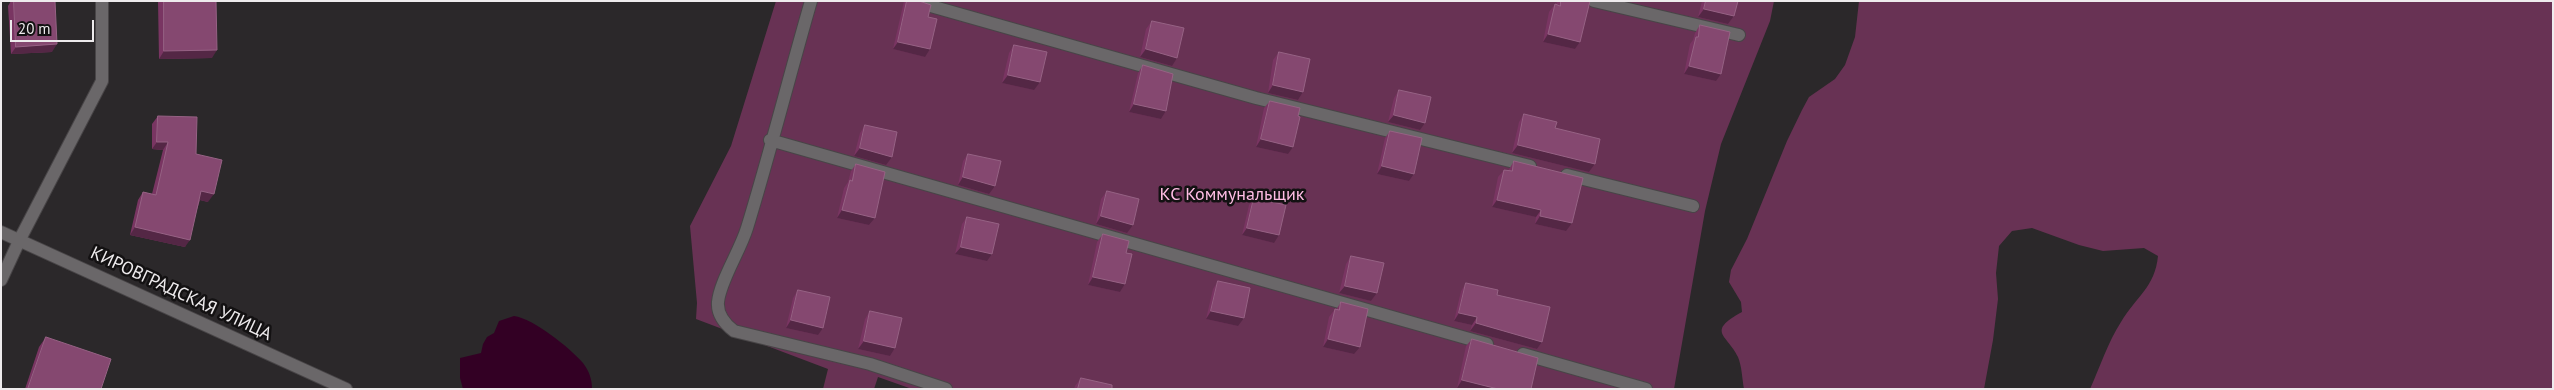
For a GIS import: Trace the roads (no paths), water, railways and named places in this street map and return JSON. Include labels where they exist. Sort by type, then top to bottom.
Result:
[{"type":"street","points":[[1,280],[20,239],[102,81],[102,1]]},
{"type":"street","points":[[811,1],[770,140],[746,231],[718,304],[724,323],[734,331],[870,364],[946,389]]},
{"type":"street","points":[[913,1],[1256,98],[1693,206]]},
{"type":"street","points":[[1594,1],[1739,36]]},
{"type":"street","points":[[770,140],[1646,389]]},
{"type":"street","name":"КИРОВГРАДСКАЯ УЛИЦА","points":[[1,232],[346,389]]},
{"type":"park label","name":"КС Коммунальщик","points":[[1232,195]]}]
